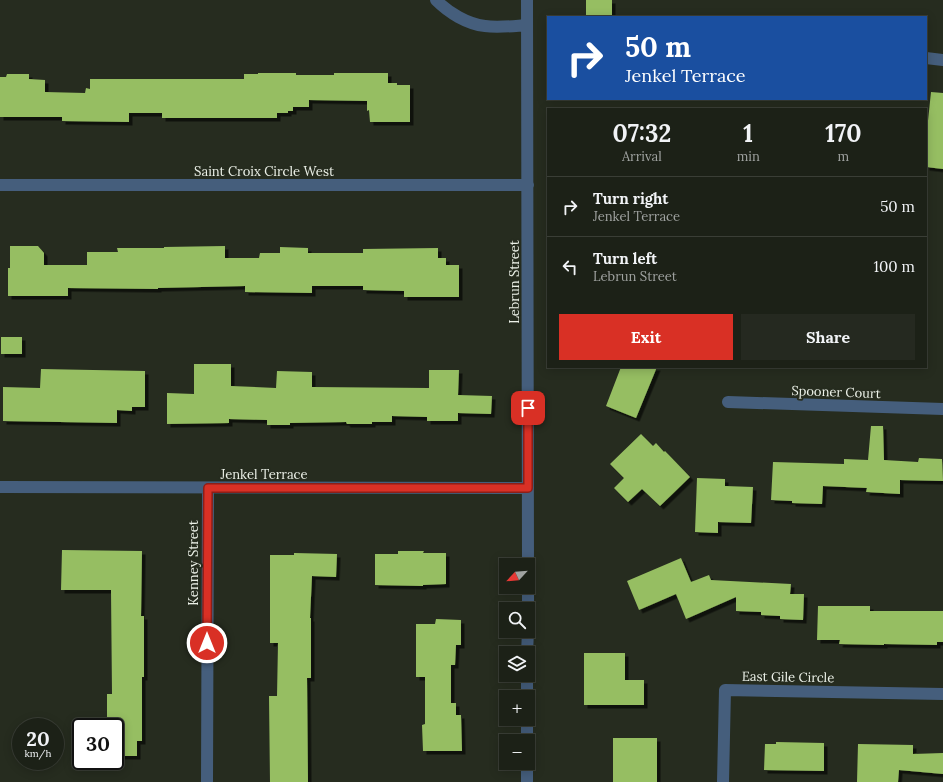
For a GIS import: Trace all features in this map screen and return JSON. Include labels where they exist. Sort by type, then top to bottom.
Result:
[{"type":"street","points":[[436,0],[444,8],[472,23],[487,27],[527,25]]},
{"type":"street","name":"Lebrun Street","points":[[527,0],[528,558]]},
{"type":"street","points":[[927,58],[943,60]]},
{"type":"street","name":"Saint Croix Circle West","points":[[0,185],[528,185]]},
{"type":"street","name":"Spooner Court","points":[[728,402],[943,409]]},
{"type":"street","name":"Jenkel Terrace","points":[[0,487],[528,488]]},
{"type":"street","name":"Kenney Street","points":[[207,782],[208,488]]},
{"type":"street","name":"East Gile Circle","points":[[723,782],[725,690],[943,694]]},
{"type":"street","points":[[527,770],[527,782]]},
{"type":"building","points":[[586,0],[612,0],[612,16],[586,16]]},
{"type":"building","points":[[334,73],[388,73],[388,83],[410,85],[410,122],[370,122],[369,110],[367,111],[367,101],[309,100],[309,107],[293,107],[293,111],[288,111],[288,113],[277,113],[277,118],[162,118],[162,113],[129,113],[129,122],[62,121],[62,117],[0,117],[0,77],[6,77],[7,74],[29,74],[29,79],[45,80],[45,92],[85,93],[86,88],[90,89],[90,79],[244,79],[244,74],[334,75]]},
{"type":"building","points":[[931,92],[943,93],[943,169],[927,167],[927,130]]},
{"type":"building","points":[[10,246],[38,246],[44,253],[44,265],[87,265],[87,252],[118,252],[117,248],[225,246],[225,258],[259,258],[260,253],[280,253],[280,247],[308,248],[308,253],[363,253],[363,249],[438,248],[438,258],[446,258],[446,265],[459,265],[459,297],[404,297],[404,291],[363,290],[363,286],[312,286],[312,293],[245,292],[245,286],[158,289],[68,288],[68,296],[8,296]]},
{"type":"building","points":[[1,337],[22,337],[22,354],[1,354]]},
{"type":"building","points":[[194,364],[231,364],[231,386],[276,388],[277,371],[312,372],[312,387],[429,388],[429,370],[459,370],[458,395],[492,396],[491,414],[458,413],[458,421],[427,421],[427,417],[392,416],[392,422],[372,422],[372,424],[347,424],[346,422],[267,425],[267,420],[229,419],[229,423],[167,424],[167,393],[194,394]]},
{"type":"building","points":[[621,368],[657,368],[636,418],[606,406]]},
{"type":"building","points":[[41,369],[145,371],[145,407],[132,407],[132,411],[117,410],[117,423],[3,421],[3,387],[40,388]]},
{"type":"building","points":[[871,426],[883,426],[884,460],[918,462],[919,458],[942,459],[943,481],[900,480],[900,494],[866,492],[867,488],[823,486],[822,504],[792,503],[792,501],[771,500],[773,462],[844,464],[844,459],[868,460]]},
{"type":"building","points":[[641,434],[653,446],[656,443],[690,477],[660,506],[642,489],[628,502],[614,488],[624,478],[610,464]]},
{"type":"building","points":[[697,478],[725,479],[725,486],[753,487],[751,523],[718,522],[718,533],[695,532]]},
{"type":"building","points":[[62,550],[142,551],[141,616],[144,616],[144,677],[142,677],[142,741],[137,741],[137,756],[124,756],[124,718],[107,718],[107,694],[112,694],[111,590],[61,590]]},
{"type":"building","points":[[398,551],[446,553],[446,584],[423,586],[375,585],[375,554],[398,554]]},
{"type":"building","points":[[294,553],[337,554],[336,577],[312,576],[310,618],[311,678],[307,678],[308,782],[270,782],[269,696],[277,696],[278,643],[270,643],[270,555],[294,555]]},
{"type":"building","points":[[681,558],[691,582],[709,575],[711,580],[791,584],[790,594],[804,594],[803,620],[780,619],[780,616],[761,615],[761,612],[736,611],[736,597],[686,619],[676,594],[639,610],[627,581]]},
{"type":"building","points":[[818,606],[870,606],[870,611],[943,611],[943,642],[937,642],[937,645],[884,645],[839,644],[840,640],[817,640]]},
{"type":"building","points":[[436,619],[461,620],[461,645],[456,645],[455,665],[451,665],[451,703],[456,703],[456,715],[461,715],[462,751],[423,751],[422,725],[425,724],[425,677],[416,677],[416,624],[435,624]]},
{"type":"building","points":[[584,653],[625,653],[625,680],[644,680],[644,705],[584,705]]},
{"type":"building","points":[[613,738],[657,738],[657,782],[613,782]]},
{"type":"building","points":[[776,742],[824,743],[824,771],[764,770],[765,744],[776,744]]},
{"type":"building","points":[[858,744],[913,745],[913,754],[943,753],[943,774],[899,770],[898,782],[857,782]]},
{"type":"route","points":[[207,643],[208,488],[528,488],[528,408]]}]
